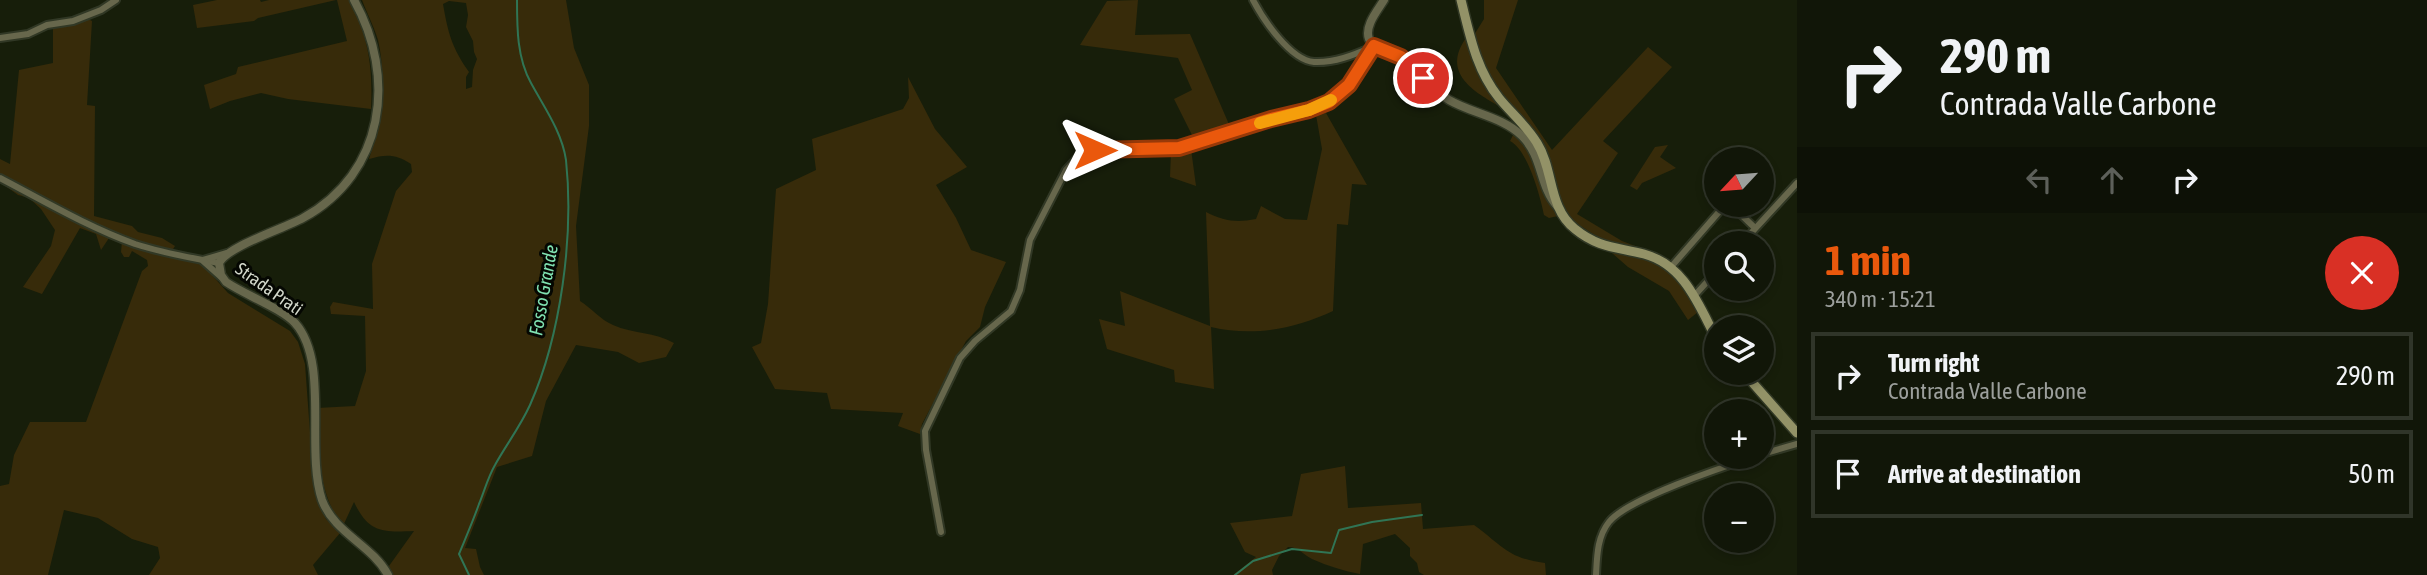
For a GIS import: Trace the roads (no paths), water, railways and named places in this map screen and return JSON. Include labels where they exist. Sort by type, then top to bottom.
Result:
[{"type":"main road","points":[[1461,0],[1481,71],[1500,99],[1538,143],[1546,161],[1557,206],[1569,224],[1592,241],[1612,249],[1644,254],[1671,267],[1695,295],[1705,315]]},
{"type":"main road","points":[[1755,385],[1797,433]]},
{"type":"street","points":[[0,38],[28,34],[47,25],[73,21],[101,10],[116,0]]},
{"type":"street","name":"Strada Prati","points":[[354,0],[371,36],[377,62],[377,115],[361,164],[334,198],[317,210],[232,251],[219,263],[223,279],[289,318],[305,338],[313,370],[314,437],[322,500],[334,522],[379,563],[388,575]]},
{"type":"street","points":[[1253,0],[1277,36],[1306,60],[1332,60],[1354,55],[1374,46]]},
{"type":"street","points":[[1384,0],[1371,21],[1368,32],[1369,40],[1374,46],[1401,57],[1450,101],[1519,132],[1533,148],[1550,198],[1557,206]]},
{"type":"street","points":[[941,531],[925,431],[960,358],[975,341],[1011,311],[1020,289],[1030,240],[1066,170],[1085,152],[1186,146],[1329,102],[1349,85],[1374,46]]},
{"type":"street","points":[[0,178],[90,225],[123,239],[169,254],[219,263]]},
{"type":"street","points":[[1752,231],[1797,183]]},
{"type":"street","points":[[1671,267],[1715,217]]},
{"type":"street","points":[[1744,217],[1755,228]]},
{"type":"street","points":[[202,260],[232,251]]},
{"type":"street","points":[[202,260],[223,279]]},
{"type":"street","points":[[1695,295],[1704,285]]},
{"type":"street","points":[[1774,451],[1797,444]]},
{"type":"street","points":[[1596,575],[1598,549],[1611,520],[1623,511],[1687,481],[1720,469]]},
{"type":"waterway","name":"Fosso Grande","points":[[469,575],[459,554],[490,474],[526,413],[541,377],[557,317],[566,252],[566,160],[557,130],[526,73],[520,53],[517,0]]},
{"type":"waterway","points":[[1235,575],[1253,561],[1292,549],[1331,553],[1339,530],[1422,515]]}]
